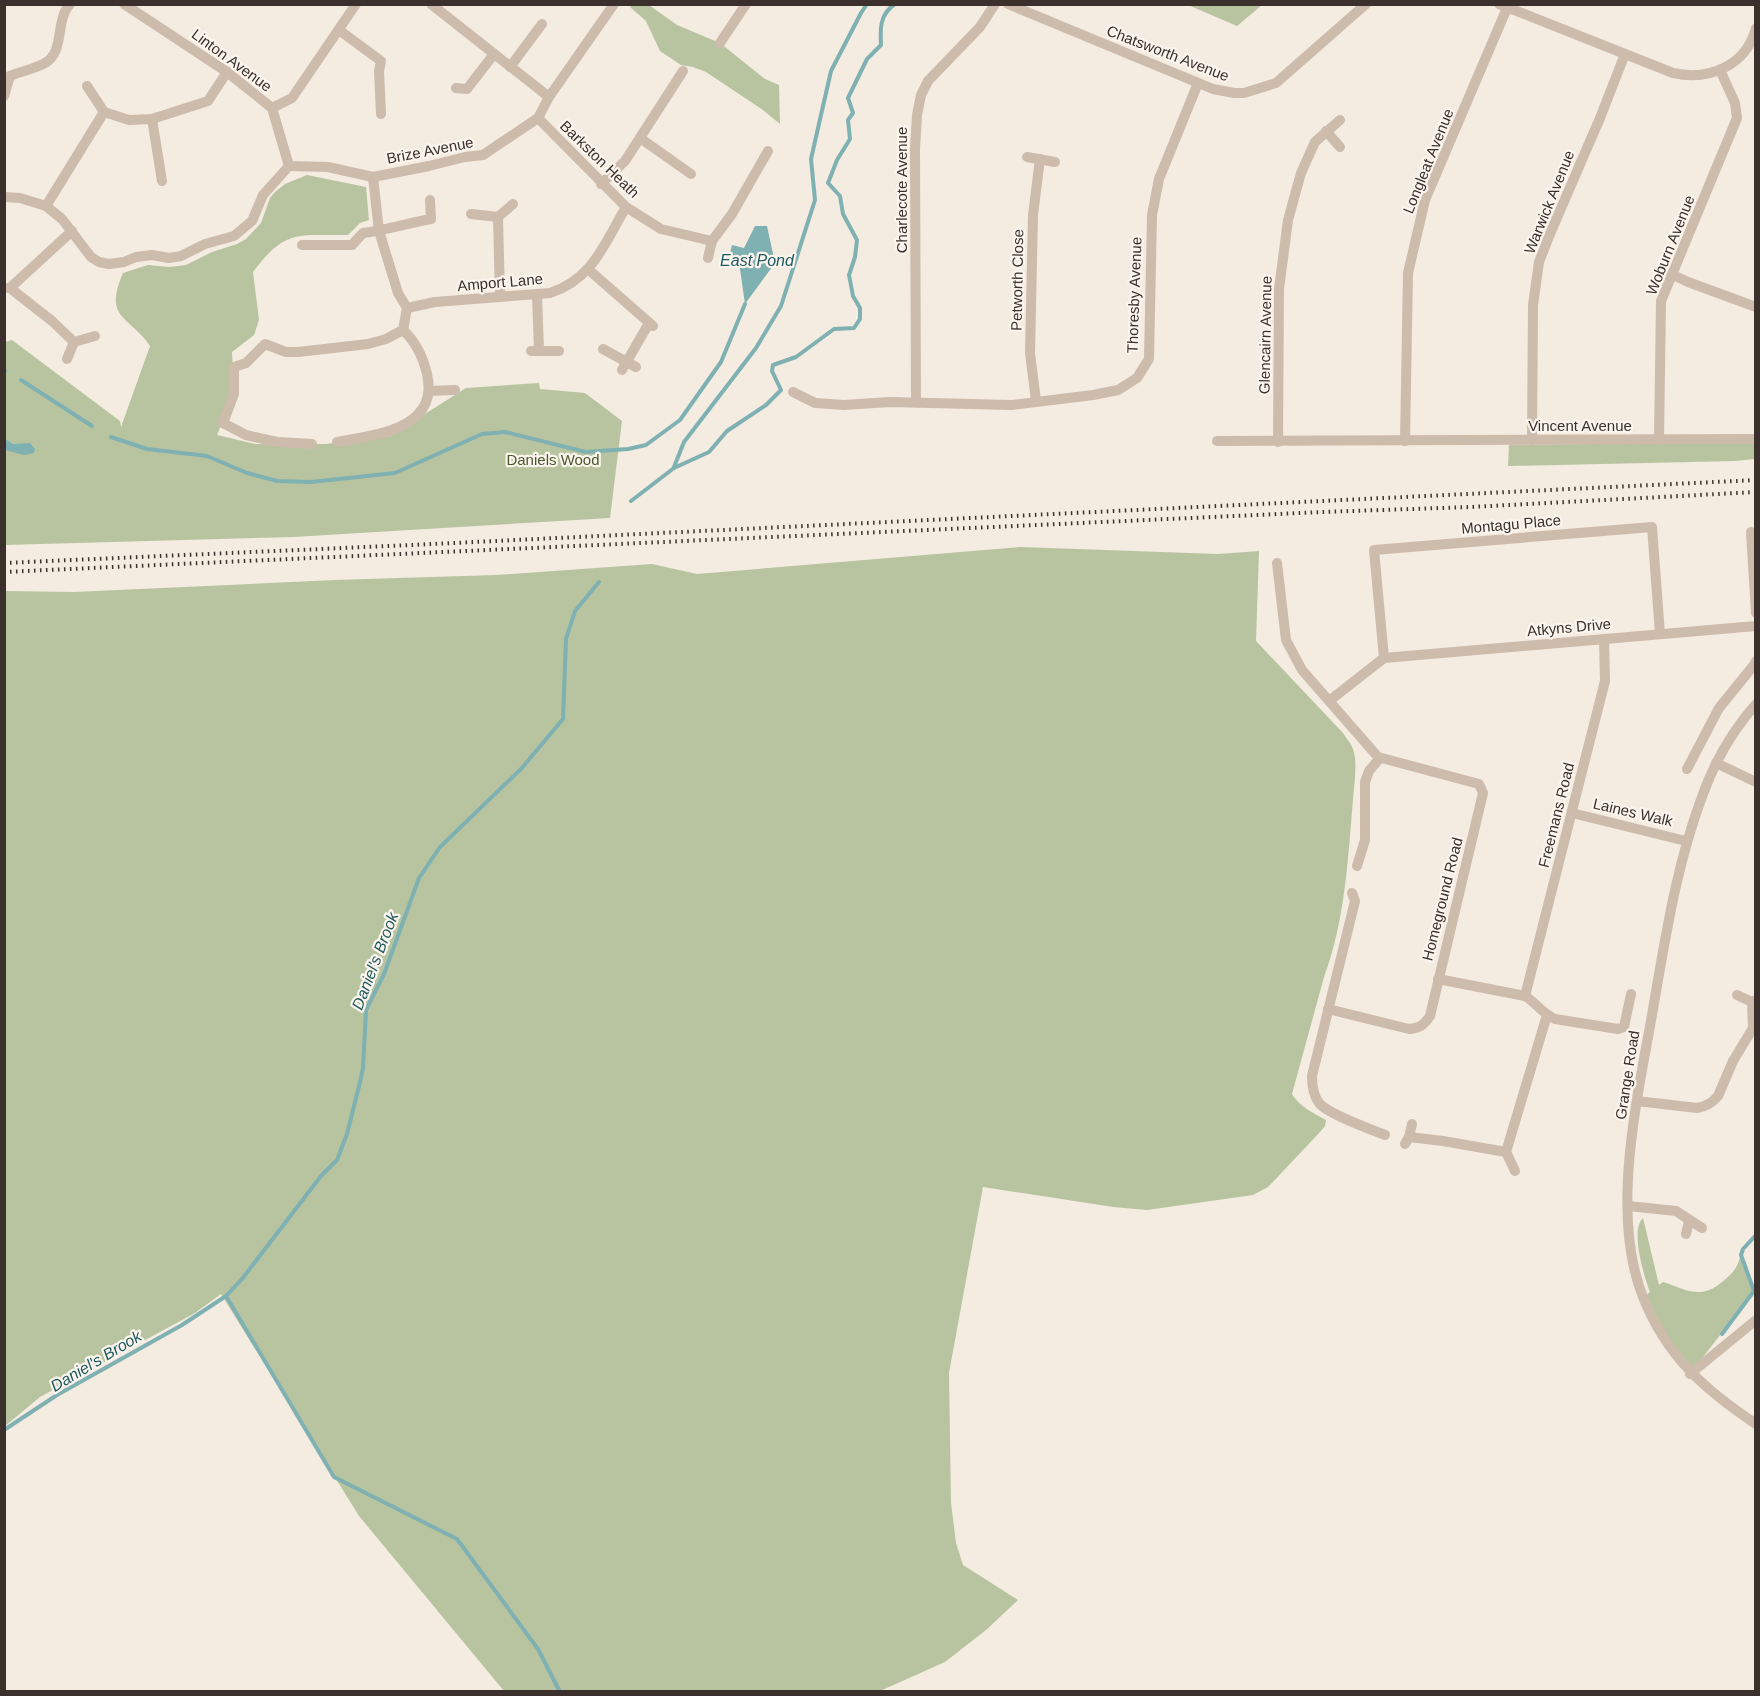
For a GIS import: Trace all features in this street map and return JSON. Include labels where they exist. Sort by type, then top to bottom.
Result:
[{"type":"street","points":[[4,96],[7,73],[46,62],[55,54],[63,13],[70,4]]},
{"type":"street","name":"Linton Avenue","points":[[123,4],[227,72],[272,108],[289,166]]},
{"type":"street","points":[[431,4],[444,8],[494,54],[549,97]]},
{"type":"street","name":"Brize Avenue","points":[[289,166],[328,166],[373,177],[483,155],[538,118],[549,97],[614,4]]},
{"type":"street","points":[[720,43],[746,4]]},
{"type":"street","name":"Charlecote Avenue","points":[[916,402],[915,149],[917,115],[921,95],[928,81],[980,27],[995,4]]},
{"type":"street","name":"Chatsworth Avenue","points":[[1008,4],[1033,9],[1198,83],[1234,93],[1257,90],[1276,83],[1366,4]]},
{"type":"street","points":[[272,108],[292,98],[356,5]]},
{"type":"street","points":[[1503,6],[1673,73],[1688,76],[1700,76],[1720,70],[1738,59],[1747,48],[1755,28]]},
{"type":"street","name":"Longleat Avenue","points":[[1405,441],[1408,273],[1417,230],[1425,200],[1503,6]]},
{"type":"street","points":[[510,67],[542,24]]},
{"type":"street","points":[[339,30],[381,61],[381,114]]},
{"type":"street","points":[[456,88],[467,89],[494,54]]},
{"type":"street","name":"Warwick Avenue","points":[[1532,440],[1533,305],[1539,262],[1625,54]]},
{"type":"street","name":"Woburn Avenue","points":[[1659,440],[1661,301],[1737,118],[1735,103],[1720,70]]},
{"type":"street","points":[[601,184],[625,161],[683,71]]},
{"type":"street","points":[[87,86],[104,112],[129,120],[152,119],[208,100],[227,72]]},
{"type":"street","name":"Thoresby Avenue","points":[[793,392],[815,404],[916,402],[1012,405],[1118,390],[1137,378],[1149,359],[1152,215],[1160,179],[1198,83]]},
{"type":"street","points":[[46,206],[104,112]]},
{"type":"street","name":"Barkston Heath","points":[[538,118],[626,207],[661,229],[712,242]]},
{"type":"street","points":[[152,119],[162,181]]},
{"type":"street","name":"Glencairn Avenue","points":[[1278,442],[1279,289],[1288,220],[1301,173],[1315,142],[1340,120]]},
{"type":"street","points":[[1326,131],[1340,147]]},
{"type":"street","points":[[640,138],[691,174]]},
{"type":"street","points":[[708,258],[712,242],[732,214],[768,151]]},
{"type":"street","points":[[1027,157],[1055,162]]},
{"type":"street","name":"Petworth Close","points":[[1036,401],[1030,353],[1033,215],[1040,159]]},
{"type":"street","points":[[4,197],[20,198],[46,206],[72,231],[91,257],[99,262],[110,264],[152,255],[169,258],[181,256],[205,244],[234,236],[252,221],[262,195],[289,166]]},
{"type":"street","points":[[373,177],[380,231],[398,293],[407,308],[403,330]]},
{"type":"street","points":[[302,245],[352,245],[363,233],[431,219],[430,200]]},
{"type":"street","points":[[471,214],[498,217],[513,204]]},
{"type":"street","name":"Amport Lane","points":[[407,308],[435,302],[537,295],[565,288],[589,270],[626,207]]},
{"type":"street","points":[[498,217],[500,297]]},
{"type":"street","points":[[72,231],[7,288],[52,321],[74,342]]},
{"type":"street","points":[[589,270],[651,325],[628,366],[603,349]]},
{"type":"street","points":[[1671,274],[1755,306]]},
{"type":"street","points":[[537,295],[535,351],[559,351]]},
{"type":"street","points":[[312,444],[277,442],[246,435],[224,423],[234,394],[234,367],[246,363],[266,344],[286,352],[339,348],[386,339],[403,330]]},
{"type":"street","points":[[337,442],[381,434],[404,425],[425,407],[430,384],[424,362],[413,339],[403,330]]},
{"type":"street","points":[[74,342],[94,336]]},
{"type":"street","points":[[67,359],[74,342]]},
{"type":"street","points":[[429,391],[455,390]]},
{"type":"street","name":"Vincent Avenue","points":[[1405,441],[1755,439]]},
{"type":"street","points":[[1217,441],[1405,441]]},
{"type":"street","name":"Montagu Place","points":[[1384,658],[1374,550],[1652,527],[1660,634]]},
{"type":"street","points":[[1751,532],[1755,613]]},
{"type":"street","points":[[1277,563],[1286,640],[1302,670],[1380,758],[1369,771],[1365,782],[1368,854],[1357,866]]},
{"type":"street","name":"Atkyns Drive","points":[[1384,658],[1755,626]]},
{"type":"street","name":"Freemans Road","points":[[1525,996],[1605,681],[1604,639]]},
{"type":"street","points":[[1329,701],[1384,658]]},
{"type":"street","points":[[1687,769],[1719,708],[1755,661]]},
{"type":"street","name":"Grange Road","points":[[1755,704],[1732,735],[1716,763],[1686,841],[1668,916],[1637,1101],[1628,1206],[1630,1245],[1635,1273],[1643,1298],[1664,1338],[1690,1374],[1726,1404],[1755,1424]]},
{"type":"street","name":"Homeground Road","points":[[1328,1009],[1409,1029],[1421,1027],[1430,1016],[1484,793],[1479,784],[1380,758]]},
{"type":"street","points":[[1716,763],[1755,782]]},
{"type":"street","name":"Laines Walk","points":[[1572,813],[1686,841]]},
{"type":"street","points":[[1352,893],[1355,901],[1311,1076],[1313,1090],[1320,1105],[1346,1119],[1385,1135]]},
{"type":"street","points":[[1438,979],[1525,996],[1555,1019],[1621,1029],[1624,1027],[1631,994]]},
{"type":"street","points":[[1637,1101],[1697,1108],[1713,1102],[1738,1051],[1753,1029],[1754,1001],[1737,994]]},
{"type":"street","points":[[1515,1171],[1506,1152],[1547,1015]]},
{"type":"street","points":[[1412,1124],[1407,1141],[1443,1141],[1506,1152]]},
{"type":"street","points":[[1628,1206],[1676,1211],[1702,1228]]},
{"type":"street","points":[[1686,1234],[1689,1221]]},
{"type":"street","points":[[1690,1374],[1755,1320]]},
{"type":"green space","points":[[649,5],[677,25],[720,43],[765,79],[779,85],[780,124],[706,72],[681,65],[660,51],[646,21],[630,7]]},
{"type":"green space","points":[[1188,5],[1262,5],[1237,26]]},
{"type":"green space","name":"Daniels Wood","points":[[307,175],[366,187],[369,220],[360,223],[348,235],[294,237],[284,241],[253,272],[259,320],[254,335],[232,352],[234,394],[217,435],[255,444],[326,444],[390,436],[466,388],[539,383],[540,389],[585,393],[622,421],[610,518],[293,537],[5,545],[5,342],[12,340],[120,421],[121,427],[150,346],[117,309],[118,288],[123,273],[148,265],[169,267],[186,265],[212,252],[237,244],[246,239],[261,223],[270,198],[275,192],[285,184]]},
{"type":"green space","points":[[1755,442],[1755,459],[1735,461],[1508,466],[1509,445]]},
{"type":"green space","points":[[1020,547],[1218,554],[1259,551],[1256,641],[1343,733],[1353,749],[1355,767],[1347,867],[1337,934],[1292,1094],[1302,1105],[1326,1120],[1320,1132],[1268,1187],[1253,1195],[1147,1210],[983,1187],[949,1373],[951,1503],[956,1543],[963,1565],[1018,1600],[986,1630],[945,1662],[880,1691],[504,1691],[359,1516],[221,1294],[195,1313],[40,1397],[5,1426],[5,591],[74,592],[496,575],[652,564],[697,574]]},
{"type":"green space","points":[[1643,1218],[1659,1285],[1663,1282],[1694,1292],[1707,1291],[1732,1273],[1741,1255],[1754,1291],[1690,1374],[1643,1298],[1650,1292],[1638,1243],[1639,1224]]},
{"type":"water","name":"East Pond","points":[[755,226],[767,226],[775,263],[745,304],[739,262],[729,257],[732,245],[744,248]]},
{"type":"water","points":[[5,439],[13,444],[30,443],[35,449],[34,453],[24,455],[5,450]]},
{"type":"waterway","points":[[674,467],[684,442],[756,348],[781,306],[815,200],[811,159],[831,71],[867,4]]},
{"type":"waterway","name":"Daniel's Brook","points":[[631,501],[674,468],[709,452],[727,431],[766,405],[781,390],[772,371],[773,365],[796,357],[834,329],[854,328],[860,319],[860,308],[853,296],[849,275],[855,257],[857,240],[843,214],[840,196],[828,183],[837,160],[850,139],[848,120],[853,113],[848,98],[867,59],[881,45],[882,22],[886,12],[895,4]]},
{"type":"waterway","points":[[111,437],[147,449],[207,456],[247,473],[277,481],[311,482],[395,473],[482,434],[505,432],[586,452],[628,449],[646,445],[680,420],[721,362],[745,304]]},
{"type":"waterway","points":[[21,380],[92,426]]},
{"type":"waterway","name":"Daniel's Brook","points":[[4,1430],[57,1395],[182,1325],[226,1296],[242,1279],[321,1176],[337,1160],[347,1134],[363,1068],[366,1010],[384,974],[419,878],[440,847],[521,769],[563,719],[566,639],[575,611],[599,582]]},
{"type":"waterway","points":[[1756,1200],[1756,1216]]},
{"type":"waterway","points":[[1722,1334],[1754,1291],[1741,1255],[1743,1249],[1756,1235]]},
{"type":"waterway","points":[[226,1296],[334,1477],[457,1539],[538,1649],[560,1692]]},
{"type":"railway","points":[[4,563],[1756,480]]},
{"type":"railway","points":[[4,572],[1471,507],[1756,492]]}]
